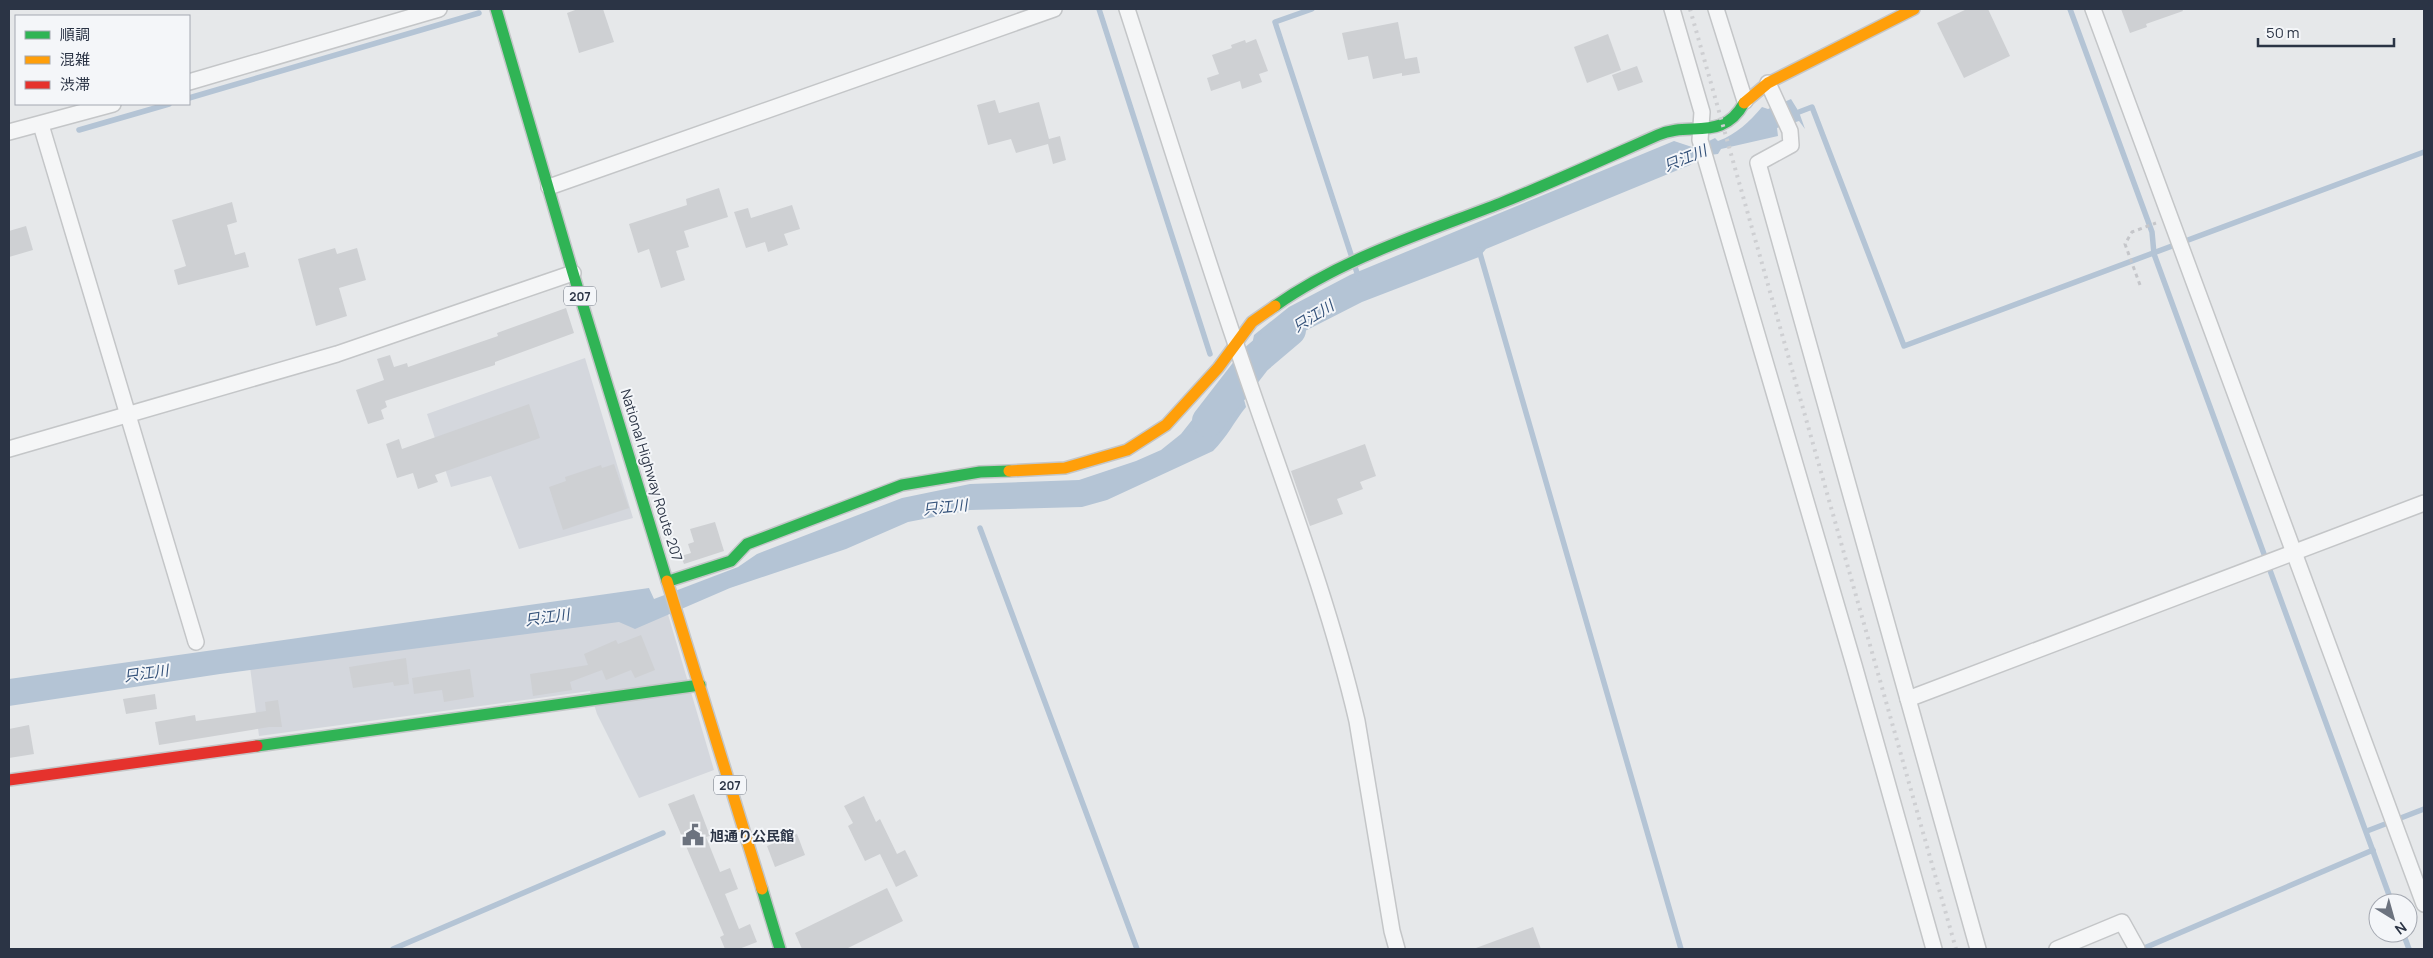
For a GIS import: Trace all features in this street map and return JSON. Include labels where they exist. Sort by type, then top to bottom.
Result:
[{"type":"main road","name":"National Highway Route 207","points":[[496,9],[573,273],[669,581],[776,948]]},
{"type":"main road","points":[[669,581],[730,561],[747,544],[902,485],[980,472],[1065,468],[1127,450],[1166,425],[1218,368],[1252,322],[1284,300],[1360,258],[1509,200],[1669,130],[1700,135],[1738,116],[1745,101],[1768,83],[1914,9]]},
{"type":"main road","points":[[9,780],[700,685]]},
{"type":"street","points":[[190,82],[439,9]]},
{"type":"street","points":[[549,187],[1054,9]]},
{"type":"street","points":[[1127,9],[1236,343],[1313,569],[1350,689],[1392,931],[1397,949]]},
{"type":"street","points":[[1672,9],[1702,112],[1700,135],[1705,159],[1854,665],[1934,949]]},
{"type":"street","points":[[1716,9],[1745,101]]},
{"type":"street","points":[[2093,9],[2424,904]]},
{"type":"street","points":[[1768,83],[1790,131],[1791,145],[1758,163],[1978,949]]},
{"type":"street","points":[[9,132],[41,125],[110,105]]},
{"type":"street","points":[[41,125],[196,642]]},
{"type":"street","points":[[9,449],[337,354],[573,273]]},
{"type":"street","points":[[1908,699],[2424,503]]},
{"type":"street","points":[[2057,949],[2122,922],[2137,948]]},
{"type":"path","points":[[2140,285],[2124,244],[2132,232],[2159,222]]},
{"type":"shaded area","points":[[585,358],[633,518],[519,549],[491,476],[451,487],[427,414]]},
{"type":"shaded area","points":[[667,611],[714,770],[639,798],[597,714],[590,691],[259,736],[250,667]]},
{"type":"water","points":[[1791,99],[1799,112],[1805,129],[1799,121],[1777,128],[1778,136],[1721,149],[1718,154],[1701,156],[1690,165],[1486,249],[1479,257],[1362,302],[1305,331],[1266,362],[1250,355],[1254,335],[1289,307],[1350,275],[1674,141],[1695,148],[1715,138],[1718,141],[1742,127],[1762,107],[1768,109]]},
{"type":"water","points":[[1222,382],[1238,390],[1243,397],[1246,407],[1213,451],[1107,500],[1082,507],[970,510],[908,522],[846,549],[730,588],[635,629],[619,622],[220,674],[9,706],[9,679],[649,588],[654,599],[738,567],[757,554],[902,498],[970,484],[1079,480],[1136,461],[1161,450],[1181,434]]},
{"type":"building","points":[[578,9],[603,9],[614,42],[579,53],[567,13]]},
{"type":"building","points":[[1967,9],[1988,9],[2010,56],[1964,78],[1937,23]]},
{"type":"building","points":[[2121,9],[2182,9],[2183,11],[2146,24],[2147,27],[2130,33]]},
{"type":"building","points":[[1398,22],[1405,59],[1417,57],[1420,73],[1402,76],[1402,73],[1373,79],[1368,56],[1348,60],[1342,33]]},
{"type":"building","points":[[1608,34],[1621,70],[1587,83],[1574,47]]},
{"type":"building","points":[[1256,39],[1268,71],[1259,74],[1262,82],[1242,89],[1240,81],[1211,91],[1207,78],[1219,74],[1212,55],[1232,48],[1231,45],[1245,40],[1246,43]]},
{"type":"building","points":[[1637,66],[1643,82],[1618,91],[1612,75]]},
{"type":"building","points":[[995,100],[999,113],[1039,102],[1049,139],[1060,136],[1066,160],[1053,164],[1048,144],[1016,153],[1011,139],[988,145],[977,105]]},
{"type":"building","points":[[719,188],[728,217],[684,231],[689,247],[676,251],[685,280],[661,288],[649,249],[638,253],[629,224],[687,205],[686,199]]},
{"type":"building","points":[[232,202],[237,222],[227,225],[235,255],[245,252],[249,267],[178,285],[174,270],[186,266],[172,220]]},
{"type":"building","points":[[792,205],[800,229],[784,234],[788,245],[768,252],[765,242],[746,248],[734,212],[748,208],[751,218]]},
{"type":"building","points":[[26,226],[33,250],[9,257],[9,231]]},
{"type":"building","points":[[335,248],[337,254],[357,248],[366,280],[339,288],[347,316],[316,326],[298,259]]},
{"type":"building","points":[[566,308],[574,333],[495,362],[495,365],[385,401],[387,407],[381,410],[384,419],[368,424],[356,390],[384,380],[377,359],[390,355],[394,367],[407,363],[408,367],[498,336],[497,333]]},
{"type":"building","points":[[529,404],[540,438],[435,475],[438,482],[418,489],[413,473],[397,478],[386,444],[399,439],[402,449]]},
{"type":"building","points":[[1365,444],[1376,476],[1360,482],[1363,489],[1337,499],[1343,514],[1310,526],[1291,471]]},
{"type":"building","points":[[614,464],[629,508],[563,530],[549,487],[566,481],[565,477],[601,465],[602,468]]},
{"type":"building","points":[[715,522],[724,551],[684,564],[681,556],[691,553],[688,544],[694,542],[690,529]]},
{"type":"building","points":[[641,635],[655,670],[635,678],[631,670],[606,680],[602,670],[570,682],[572,690],[533,696],[530,674],[588,665],[584,654],[616,640],[618,644]]},
{"type":"building","points":[[406,658],[409,684],[394,686],[393,682],[353,688],[349,667]]},
{"type":"building","points":[[470,669],[474,697],[444,702],[442,690],[414,694],[412,678]]},
{"type":"building","points":[[155,694],[157,709],[126,714],[123,699]]},
{"type":"building","points":[[278,700],[282,727],[269,727],[159,745],[155,722],[195,715],[196,721],[266,711],[265,702]]},
{"type":"building","points":[[29,725],[34,754],[9,758],[9,729]]},
{"type":"building","points":[[694,794],[710,836],[706,837],[720,872],[730,868],[738,889],[725,894],[739,929],[750,924],[757,942],[739,949],[725,949],[720,937],[724,935],[668,804]]},
{"type":"building","points":[[864,796],[876,822],[880,819],[897,854],[905,850],[918,876],[896,887],[880,854],[865,861],[848,826],[853,823],[844,806]]},
{"type":"building","points":[[797,834],[805,855],[775,867],[767,846]]},
{"type":"building","points":[[887,888],[903,921],[846,949],[802,949],[795,933]]},
{"type":"building","points":[[1533,927],[1541,949],[1476,949],[1476,948]]},
{"type":"waterway","points":[[1099,9],[1210,354]]},
{"type":"waterway","points":[[1312,9],[1275,22],[1359,279]]},
{"type":"waterway","points":[[2070,9],[2152,232],[2154,254],[2388,893]]},
{"type":"waterway","points":[[190,98],[479,13]]},
{"type":"waterway","points":[[79,130],[166,105]]},
{"type":"waterway","points":[[1799,112],[1812,107],[1904,346],[2424,152]]},
{"type":"waterway","points":[[1479,250],[1681,949]]},
{"type":"waterway","name":"只江川","points":[[1208,421],[1256,359],[1290,330]]},
{"type":"waterway","points":[[980,528],[1137,949]]},
{"type":"waterway","points":[[2367,831],[2424,809]]},
{"type":"waterway","points":[[393,949],[663,833]]},
{"type":"waterway","points":[[2142,949],[2373,850]]},
{"type":"waterway","points":[[2407,943],[2409,949]]},
{"type":"railway","points":[[1690,9],[1956,949]]},
{"type":"traffic: fast","points":[[496,9],[573,273],[667,581]]},
{"type":"traffic: fast","points":[[1275,306],[1301,289],[1356,260],[1521,195],[1658,135],[1670,131],[1716,127],[1736,115],[1744,103]]},
{"type":"traffic: fast","points":[[669,581],[731,561],[747,544],[902,485],[980,472],[1009,471]]},
{"type":"traffic: fast","points":[[257,746],[700,685]]},
{"type":"traffic: fast","points":[[762,889],[780,949]]},
{"type":"traffic: slow","points":[[1744,103],[1768,83],[1914,9]]},
{"type":"traffic: slow","points":[[1009,471],[1065,468],[1127,450],[1166,425],[1218,368],[1252,322],[1275,306]]},
{"type":"traffic: slow","points":[[667,581],[762,889]]},
{"type":"traffic: jam","points":[[9,780],[257,746]]},
{"type":"place","name":"旭通り公民館","points":[[693,835]]}]
